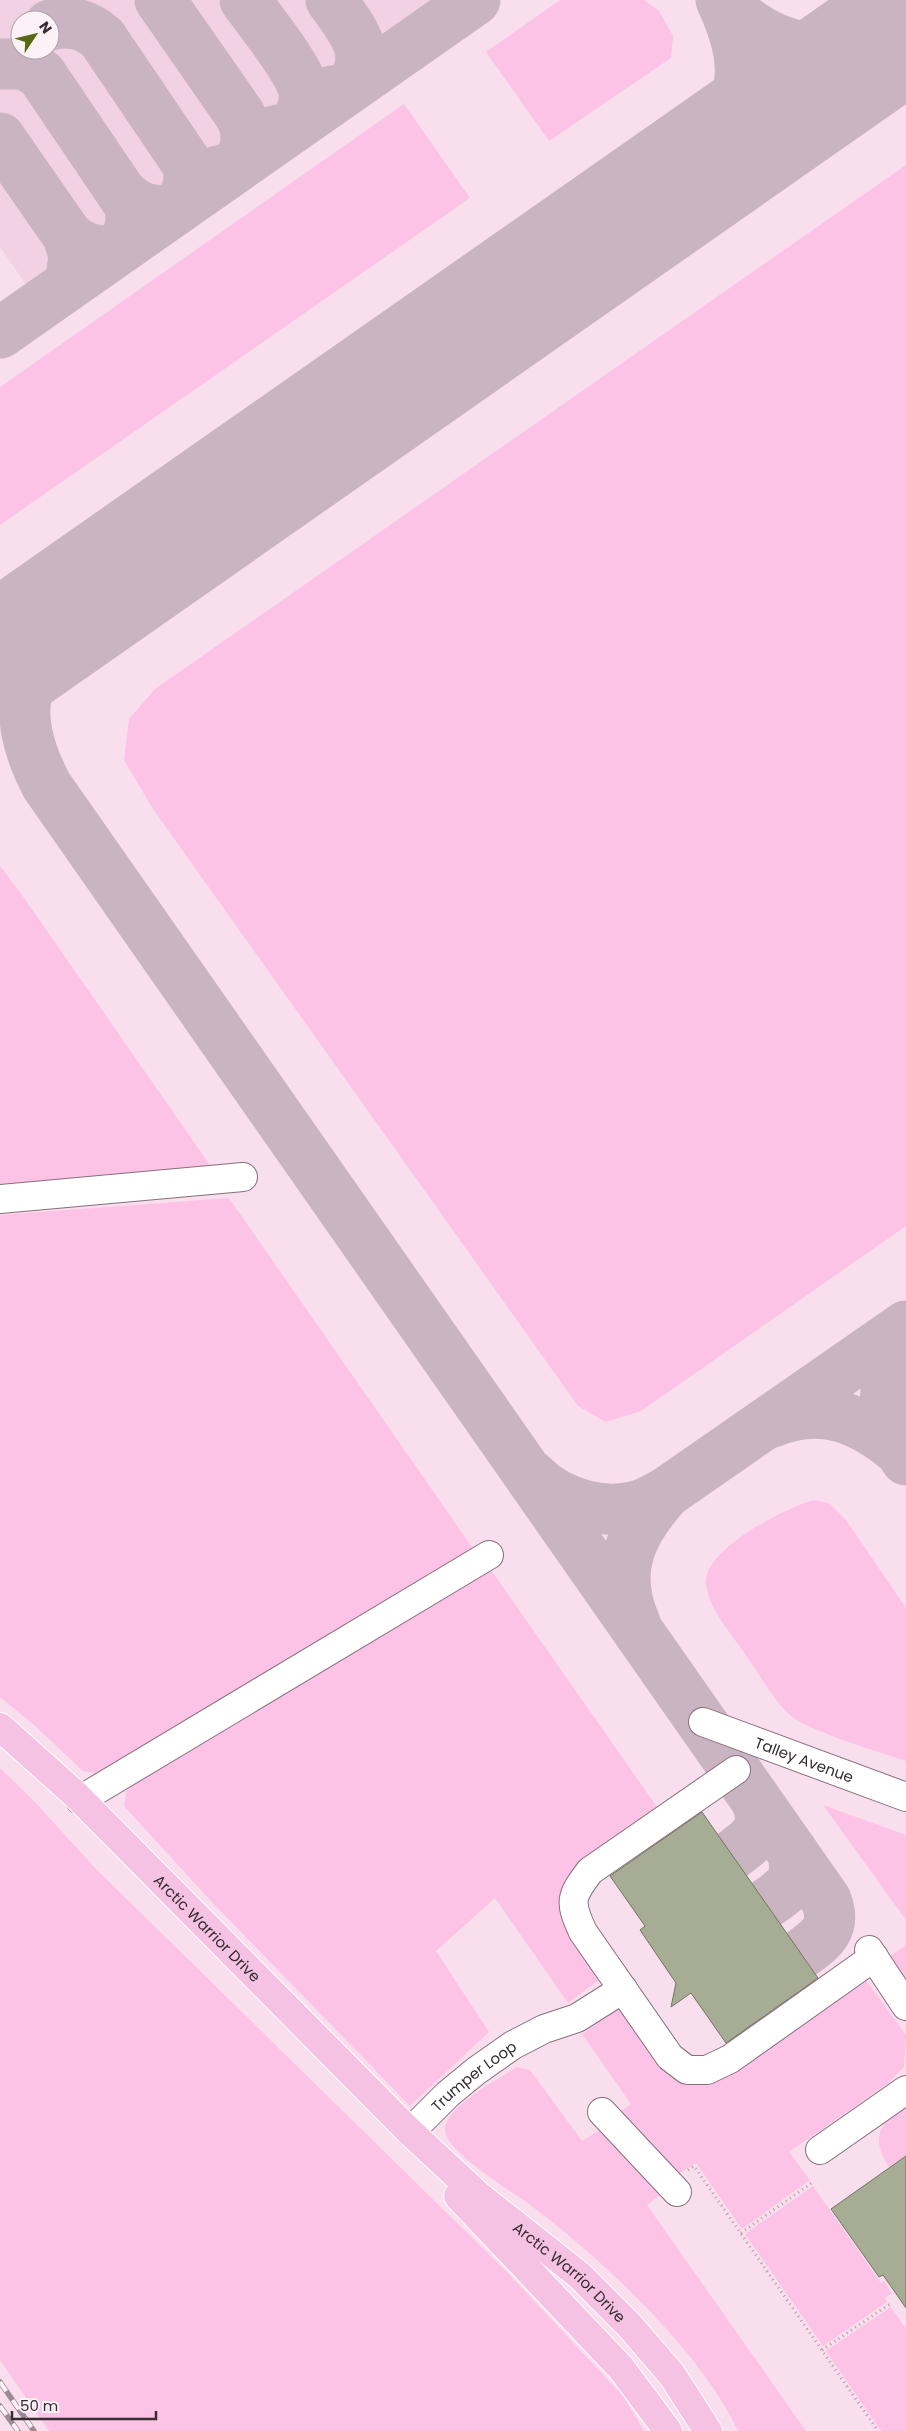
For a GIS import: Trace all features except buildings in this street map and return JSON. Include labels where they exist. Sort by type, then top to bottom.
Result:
[{"type":"main road","name":"Arctic Warrior Drive","points":[[0,1727],[80,1800],[410,2132],[480,2196],[579,2276],[629,2325],[672,2375],[708,2431]]},
{"type":"main road","name":"Arctic Warrior Drive","points":[[410,2132],[463,2202],[621,2368],[668,2431]]},
{"type":"street","points":[[0,1199],[243,1177]]},
{"type":"street","points":[[80,1800],[489,1555]]},
{"type":"street","name":"Talley Avenue","points":[[702,1722],[906,1797]]},
{"type":"street","points":[[736,1770],[590,1871],[576,1890],[573,1910],[583,1932],[670,2057],[687,2070],[707,2070],[730,2059],[871,1954],[906,2006]]},
{"type":"street","name":"Trumper Loop","points":[[410,2132],[448,2094],[476,2071],[513,2045],[544,2028],[578,2018],[623,1989]]},
{"type":"street","points":[[820,2150],[906,2090]]},
{"type":"street","points":[[602,2112],[673,2188]]},
{"type":"path","points":[[673,2188],[694,2166],[878,2431]]},
{"type":"path","points":[[741,2233],[813,2182]]},
{"type":"path","points":[[822,2350],[890,2304]]},
{"type":"shaded area","points":[[0,0],[450,0],[32,293],[0,247]]},
{"type":"shaded area","points":[[560,0],[644,0],[659,11],[673,36],[671,58],[549,141],[486,52]]},
{"type":"shaded area","points":[[404,104],[470,198],[0,525],[0,387]]},
{"type":"shaded area","points":[[906,165],[906,1226],[641,1411],[606,1422],[578,1406],[153,809],[124,760],[129,719],[155,689]]},
{"type":"shaded area","points":[[0,866],[22,895],[212,1168],[0,1188]]},
{"type":"shaded area","points":[[229,1198],[474,1550],[115,1764],[95,1773],[83,1771],[34,1725],[0,1697],[0,1215]]},
{"type":"shaded area","points":[[813,1500],[829,1503],[846,1520],[906,1608],[906,1761],[812,1728],[790,1715],[772,1694],[712,1605],[706,1586],[708,1572],[716,1559],[747,1532],[784,1512]]},
{"type":"shaded area","points":[[491,1570],[657,1807],[577,1866],[563,1888],[560,1912],[569,1936],[599,1980],[568,2003],[495,1898],[436,1951],[489,2032],[410,2106],[210,1900],[124,1806],[127,1790],[137,1779]]},
{"type":"shaded area","points":[[0,1768],[33,1800],[96,1869],[505,2270],[624,2397],[644,2431],[49,2431],[0,2360]]},
{"type":"shaded area","points":[[823,1805],[906,1835],[906,1920]]},
{"type":"shaded area","points":[[906,1945],[906,1989],[885,1960]]},
{"type":"shaded area","points":[[865,1979],[906,2035],[904,2067],[887,2084],[789,2152],[810,2180],[742,2229],[696,2163],[675,2176],[617,2114],[631,2104],[582,2034],[620,2007],[675,2076]]},
{"type":"shaded area","points":[[517,2067],[530,2070],[582,2141],[600,2130],[660,2195],[647,2205],[806,2431],[738,2431],[722,2401],[700,2370],[675,2338],[646,2307],[557,2225],[480,2170],[456,2149],[448,2139],[445,2130],[447,2121],[453,2112],[474,2094]]},
{"type":"shaded area","points":[[906,2104],[906,2156],[889,2167],[880,2148],[880,2132],[889,2118]]},
{"type":"shaded area","points":[[813,2186],[881,2283],[884,2281],[892,2293],[885,2298],[887,2302],[823,2346],[745,2234]]},
{"type":"shaded area","points":[[891,2307],[906,2329],[906,2431],[881,2431],[826,2351]]},
{"type":"taxiway","points":[[160,0],[243,122],[246,141],[240,161],[236,167],[218,171]]},
{"type":"taxiway","points":[[245,0],[295,70],[304,91],[302,110],[293,127],[274,131]]},
{"type":"taxiway","points":[[331,0],[353,31],[360,53],[357,76],[349,88],[332,91]]},
{"type":"taxiway","points":[[0,333],[475,0]]},
{"type":"taxiway","points":[[688,178],[720,135],[731,115],[738,95],[740,74],[739,52],[732,27],[721,0]]},
{"type":"taxiway","points":[[722,0],[744,20],[765,34],[787,43],[809,47],[832,47],[855,43],[880,35],[906,23]]},
{"type":"taxiway","points":[[60,24],[71,23],[84,26],[102,38],[188,165],[189,177],[187,188],[177,208],[150,210],[132,202],[126,197]]},
{"type":"taxiway","points":[[0,64],[25,64],[41,74],[129,204],[130,227],[121,248],[93,250],[81,245],[68,236]]},
{"type":"taxiway","points":[[0,138],[68,236],[74,256],[72,270]]},
{"type":"taxiway","points":[[0,623],[11,623],[44,616],[84,598]]},
{"type":"taxiway","points":[[82,602],[47,645],[35,666],[28,687],[25,709],[27,732],[34,758],[47,786],[826,1900],[830,1918],[826,1932],[801,1954]]},
{"type":"taxiway","points":[[635,1623],[628,1604],[625,1586],[629,1552],[644,1521],[667,1492],[906,1326]]},
{"type":"taxiway","points":[[906,1333],[890,1363],[886,1396],[891,1430],[906,1460]]},
{"type":"taxiway","points":[[770,1423],[806,1413],[823,1413],[839,1416],[870,1430],[900,1451]]},
{"type":"taxiway","points":[[532,1476],[543,1486],[570,1501],[585,1506],[601,1508],[632,1507],[646,1503],[667,1492]]},
{"type":"taxiway","points":[[732,1855],[747,1844],[757,1832],[760,1819],[756,1800]]},
{"type":"taxiway","points":[[766,1904],[791,1883],[795,1870],[792,1851]]},
{"type":"runway","points":[[0,659],[906,25]]},
{"type":"railway","points":[[0,2382],[34,2431]]},
{"type":"railway","points":[[0,2406],[18,2431]]}]
